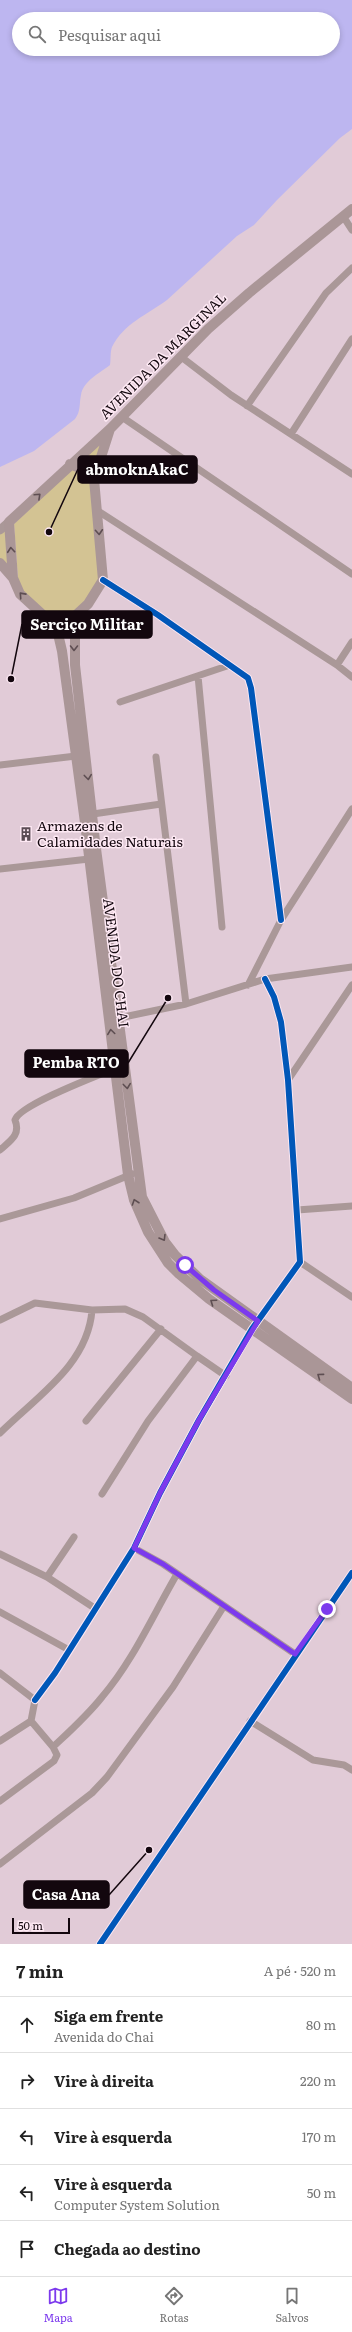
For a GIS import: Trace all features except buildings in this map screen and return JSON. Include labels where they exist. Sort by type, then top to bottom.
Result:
[{"type":"main road","name":"AVENIDA DA MARGINAL","points":[[9,522],[70,464],[110,429],[180,356],[249,293],[352,209]]},
{"type":"main road","points":[[102,580],[98,511],[94,479],[110,429]]},
{"type":"main road","points":[[70,464],[86,471],[94,479]]},
{"type":"main road","points":[[9,522],[13,578]]},
{"type":"main road","points":[[0,563],[13,578],[20,594],[44,616],[55,621]]},
{"type":"main road","name":"AVENIDA DO CHAI","points":[[102,580],[96,593],[82,610],[68,620],[55,621],[62,652],[76,756],[116,1068],[128,1175],[142,1221],[168,1263],[209,1299],[255,1325],[352,1388]]},
{"type":"main road","name":"AVENIDA DO CHAI","points":[[82,610],[75,634],[74,649],[93,814],[142,1197],[148,1211],[175,1255],[200,1279],[255,1325],[352,1399]]},
{"type":"street","points":[[343,216],[352,230]]},
{"type":"street","points":[[247,406],[326,293],[352,268]]},
{"type":"street","points":[[291,434],[352,339]]},
{"type":"street","points":[[180,356],[247,406],[352,474]]},
{"type":"street","points":[[122,417],[352,574]]},
{"type":"street","points":[[98,511],[337,664],[352,677]]},
{"type":"street","name":"AVENIDA DA MARGINAL","points":[[0,530],[9,522]]},
{"type":"street","points":[[102,580],[158,615],[227,666],[239,670],[248,678],[251,688],[281,920]]},
{"type":"street","points":[[337,664],[352,642]]},
{"type":"street","points":[[120,702],[227,666]]},
{"type":"street","points":[[198,676],[222,927]]},
{"type":"street","points":[[0,765],[76,756]]},
{"type":"street","points":[[156,757],[186,1004]]},
{"type":"street","points":[[93,814],[161,804]]},
{"type":"street","points":[[248,985],[281,920],[352,809]]},
{"type":"street","points":[[0,870],[89,859]]},
{"type":"street","points":[[119,1018],[186,1004],[265,979],[352,967]]},
{"type":"street","points":[[0,1741],[31,1721],[35,1700],[69,1650],[134,1548],[192,1433],[255,1325],[300,1262],[288,1080],[281,1022],[274,997],[265,979]]},
{"type":"street","points":[[288,1080],[352,985]]},
{"type":"street","points":[[0,1150],[16,1135],[18,1127],[15,1120],[20,1113],[41,1100],[116,1068]]},
{"type":"street","points":[[0,1219],[74,1198],[138,1171]]},
{"type":"street","points":[[297,1210],[352,1206]]},
{"type":"street","points":[[300,1262],[352,1297]]},
{"type":"street","points":[[0,1320],[35,1303],[92,1310],[132,1310],[226,1376]]},
{"type":"street","points":[[0,1433],[58,1379],[74,1360],[89,1333],[92,1310]]},
{"type":"street","points":[[86,1421],[161,1329]]},
{"type":"street","points":[[102,1494],[152,1415],[197,1356]]},
{"type":"street","points":[[47,1577],[74,1537]]},
{"type":"street","points":[[134,1548],[177,1574],[295,1654]]},
{"type":"street","points":[[0,1554],[47,1577],[96,1608]]},
{"type":"street","points":[[101,1944],[295,1654],[352,1573]]},
{"type":"street","points":[[53,1747],[81,1721],[103,1696],[128,1661],[177,1574]]},
{"type":"street","points":[[0,1864],[92,1794],[107,1777],[173,1687],[224,1606]]},
{"type":"street","points":[[0,1612],[69,1650]]},
{"type":"street","points":[[0,1673],[3,1680],[35,1700]]},
{"type":"street","points":[[0,1800],[49,1766],[57,1755],[53,1747],[31,1721]]},
{"type":"street","points":[[250,1721],[313,1760],[326,1760],[344,1765],[352,1770]]},
{"type":"shaded area","points":[[0,0],[352,0],[352,129],[340,138],[277,200],[254,225],[237,236],[167,300],[136,320],[123,332],[112,347],[110,365],[88,381],[82,390],[79,410],[75,419],[34,451],[0,467]]},
{"type":"shaded area","points":[[104,437],[94,469],[88,464],[79,462]]},
{"type":"shaded area","points":[[75,469],[91,480],[101,571],[98,585],[87,602],[66,617],[56,619],[44,612],[22,591],[18,579],[14,524],[70,471]]},
{"type":"shaded area","points":[[6,528],[10,571],[0,560],[0,533]]},
{"type":"cycle path","points":[[103,580],[158,615],[248,678],[251,688],[281,920]]},
{"type":"cycle path","points":[[35,1700],[55,1673],[134,1548],[160,1493],[199,1420],[252,1329],[300,1262],[288,1080],[281,1022],[274,997],[265,979]]},
{"type":"cycle path","points":[[100,1944],[352,1573]]},
{"type":"place","name":"abmoknAkaC","points":[[49,532]]},
{"type":"place","name":"Serciço Militar","points":[[11,679]]},
{"type":"place","name":"Armazens de Calamidades Naturais","points":[[26,834]]},
{"type":"place","name":"Pemba RTO","points":[[168,998]]},
{"type":"place","name":"Casa Ana","points":[[149,1850]]},
{"type":"route","points":[[185,1265],[214,1290],[258,1321],[199,1420],[160,1493],[134,1548],[163,1564],[295,1654],[327,1609]]}]
